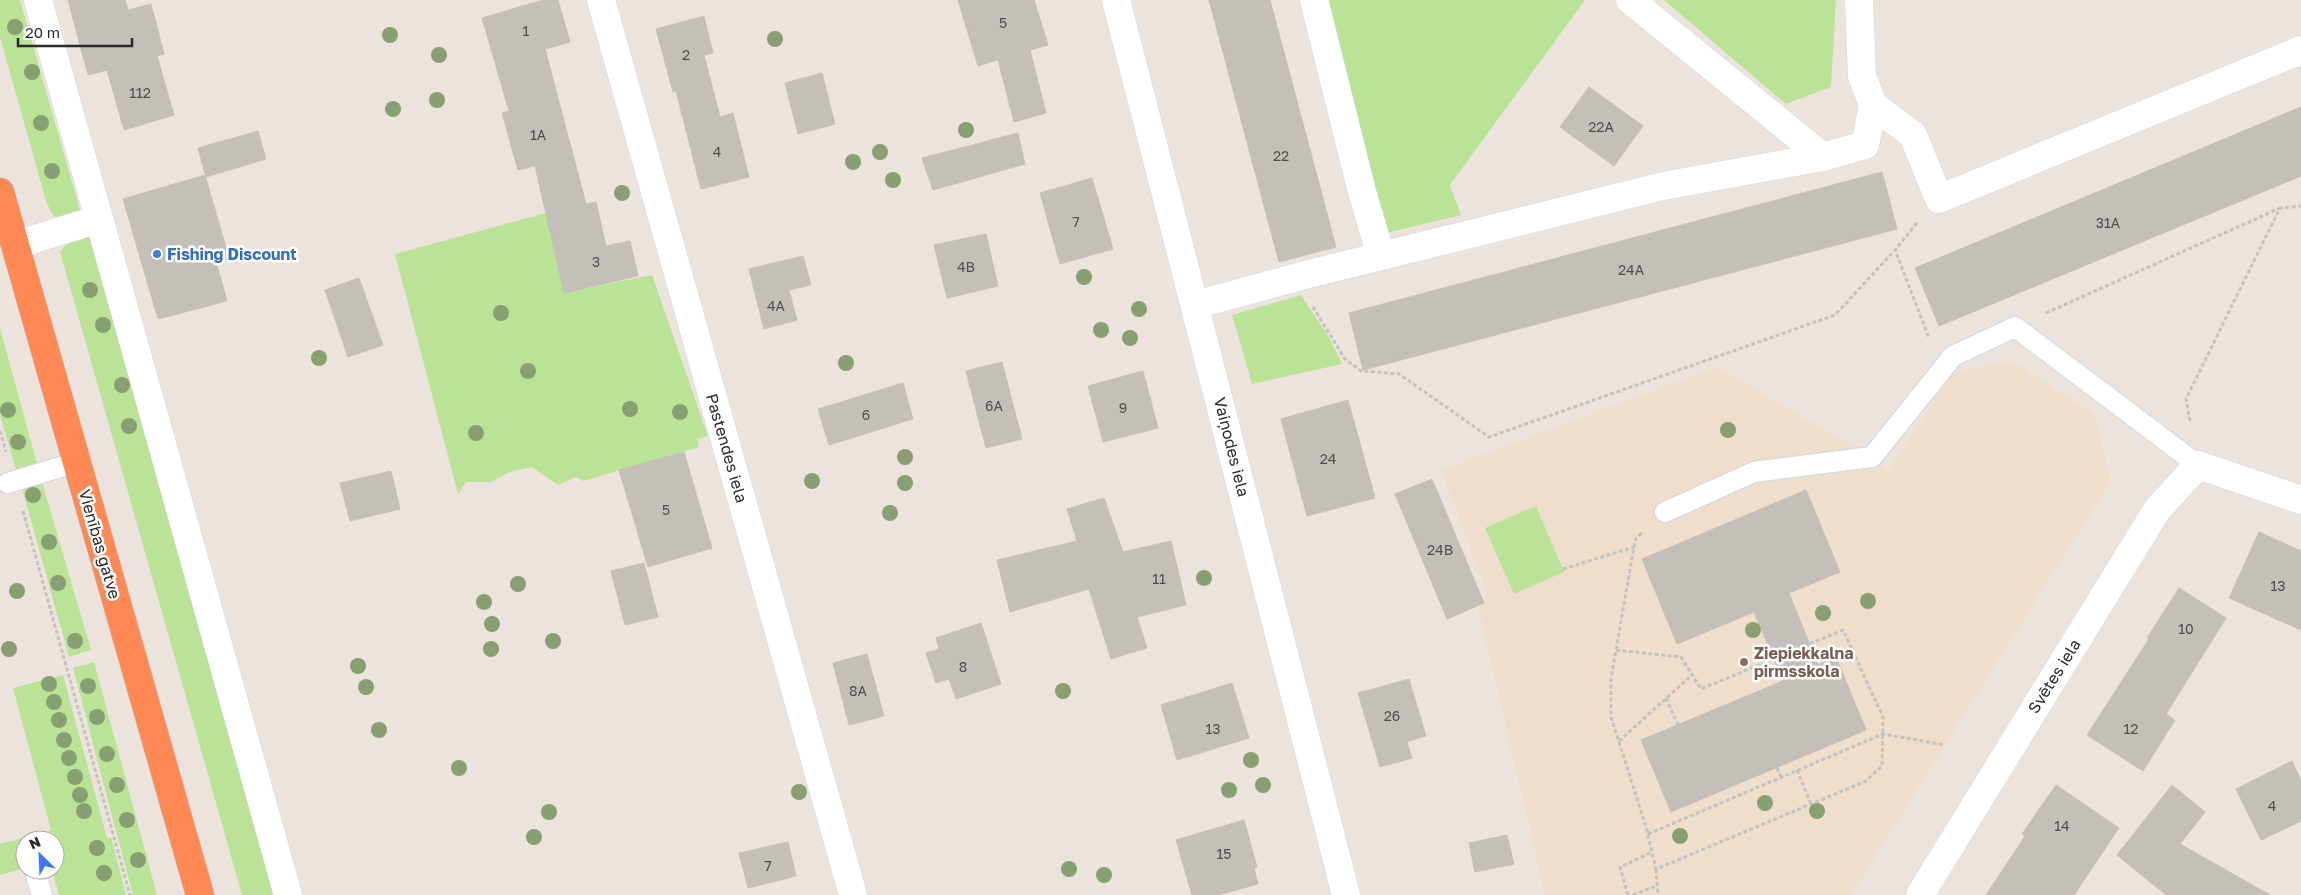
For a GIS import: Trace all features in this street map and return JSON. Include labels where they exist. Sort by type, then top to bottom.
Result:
[{"type":"highway","name":"Vienības gatve","points":[[0,192],[200,895]]},
{"type":"street","points":[[38,0],[288,895]]},
{"type":"street","name":"Pastendes iela","points":[[601,0],[853,895]]},
{"type":"street","name":"Vaiņodes iela","points":[[1116,0],[1346,895]]},
{"type":"street","points":[[1314,0],[1362,192],[1381,256]]},
{"type":"street","points":[[1630,0],[1823,157]]},
{"type":"street","points":[[1195,305],[1304,275],[1663,186],[1823,157],[1865,145],[1873,105],[1862,76],[1859,0]]},
{"type":"street","points":[[1873,105],[1913,135],[1939,199],[2301,50]]},
{"type":"street","points":[[15,245],[99,219]]},
{"type":"street","points":[[2198,465],[2301,500]]},
{"type":"street","name":"Svētes iela","points":[[1920,895],[2156,510],[2198,465]]},
{"type":"lane","points":[[1665,512],[1754,472],[1872,458],[1953,356],[2015,327],[2198,465]]},
{"type":"lane","points":[[11,482],[77,462]]},
{"type":"lane","points":[[38,880],[42,895]]},
{"type":"path","points":[[1304,275],[1309,300],[1345,359],[1361,371],[1398,374],[1489,437],[1835,315],[1939,199]]},
{"type":"path","points":[[2015,327],[2280,208],[2301,206]]},
{"type":"path","points":[[2198,465],[2186,399],[2280,208]]},
{"type":"path","points":[[1895,250],[1928,338],[1938,337]]},
{"type":"path","points":[[0,431],[11,482],[130,895]]},
{"type":"path","points":[[1658,895],[1656,869],[1648,834],[1611,717],[1611,678],[1636,538],[1665,512]]},
{"type":"path","points":[[1563,569],[1634,547]]},
{"type":"path","points":[[1616,650],[1680,657],[1701,689],[1843,630],[1883,717],[1882,766],[1866,782],[1656,869]]},
{"type":"path","points":[[1760,664],[1764,673],[1777,667]]},
{"type":"path","points":[[1619,741],[1692,674]]},
{"type":"path","points":[[1666,698],[1678,724]]},
{"type":"path","points":[[1648,834],[1883,734],[1945,745]]},
{"type":"path","points":[[1778,768],[1781,777]]},
{"type":"path","points":[[1798,770],[1811,804]]},
{"type":"path","points":[[1628,895],[1620,867],[1652,852]]},
{"type":"path","points":[[1633,895],[1658,885]]},
{"type":"shaded area","name":"Ziepiekkalna pirmsskola","points":[[2012,361],[2095,414],[2111,481],[1851,895],[1545,895],[1479,610],[1487,593],[1441,470],[1717,367],[1872,457],[1888,470],[1953,373]]},
{"type":"green space","points":[[0,0],[20,0],[80,210],[57,218],[52,214],[46,201],[0,37]]},
{"type":"green space","points":[[1329,0],[1585,0],[1450,185],[1461,215],[1386,233]]},
{"type":"green space","points":[[1664,0],[1836,0],[1831,87],[1786,104]]},
{"type":"green space","points":[[546,213],[564,293],[652,275],[708,436],[697,439],[699,447],[583,481],[576,477],[558,485],[532,467],[509,472],[491,482],[466,482],[458,494],[395,254]]},
{"type":"green space","points":[[89,236],[278,895],[242,895],[60,252],[69,240]]},
{"type":"green space","points":[[1301,295],[1330,339],[1342,364],[1252,384],[1232,315]]},
{"type":"green space","points":[[0,328],[39,471],[18,477],[0,415]]},
{"type":"green space","points":[[40,475],[91,650],[69,657],[20,481]]},
{"type":"green space","points":[[1536,506],[1564,572],[1514,594],[1485,528]]},
{"type":"green space","points":[[94,662],[157,895],[133,895],[73,668]]},
{"type":"green space","points":[[63,675],[107,838],[111,837],[126,895],[59,895],[55,880],[65,880],[65,830],[51,830],[13,688]]},
{"type":"green space","points":[[15,840],[15,871],[0,875],[0,844]]},
{"type":"building","points":[[68,0],[125,0],[128,10],[151,4],[164,54],[157,56],[174,115],[124,130],[107,70],[88,75]]},
{"type":"building","points":[[543,0],[558,0],[570,42],[545,49],[586,204],[596,202],[606,246],[630,241],[638,276],[564,293],[535,166],[518,170],[502,113],[509,111],[482,18]]},
{"type":"building","points":[[958,0],[1034,0],[1048,45],[1030,50],[1046,113],[1014,122],[998,60],[978,66]]},
{"type":"building","points":[[1209,0],[1270,0],[1336,247],[1279,262]]},
{"type":"building","points":[[704,16],[713,53],[704,55],[720,117],[733,113],[749,177],[701,189],[676,91],[673,92],[656,29]]},
{"type":"building","points":[[822,73],[835,124],[798,134],[785,83]]},
{"type":"building","points":[[1589,87],[1643,126],[1614,166],[1560,127]]},
{"type":"building","points":[[2301,107],[2301,176],[1939,326],[1915,268]]},
{"type":"building","points":[[258,131],[266,159],[206,177],[198,148]]},
{"type":"building","points":[[1018,133],[1025,164],[933,190],[922,158]]},
{"type":"building","points":[[1882,172],[1897,229],[1363,370],[1349,313]]},
{"type":"building","points":[[205,175],[229,258],[216,262],[227,301],[158,319],[123,199]]},
{"type":"building","points":[[1092,178],[1113,249],[1060,264],[1040,193]]},
{"type":"building","points":[[986,234],[998,286],[947,298],[934,245]]},
{"type":"building","points":[[803,256],[811,285],[789,290],[797,320],[764,329],[749,269]]},
{"type":"building","points":[[359,278],[383,345],[348,357],[325,290]]},
{"type":"building","points":[[1002,362],[1022,439],[986,448],[966,371]]},
{"type":"building","points":[[1143,371],[1158,428],[1103,442],[1088,386]]},
{"type":"building","points":[[903,383],[913,419],[829,445],[818,409]]},
{"type":"building","points":[[1348,400],[1375,498],[1307,516],[1281,419]]},
{"type":"building","points":[[684,452],[712,548],[648,567],[619,470]]},
{"type":"building","points":[[391,471],[400,509],[350,521],[340,483]]},
{"type":"building","points":[[1432,479],[1484,603],[1447,619],[1395,494]]},
{"type":"building","points":[[1806,490],[1840,572],[1789,593],[1818,665],[1836,657],[1866,730],[1671,812],[1641,740],[1783,681],[1754,612],[1677,644],[1642,559]]},
{"type":"building","points":[[1104,498],[1123,552],[1171,541],[1186,605],[1137,617],[1147,648],[1111,659],[1089,589],[1010,612],[997,560],[1077,541],[1067,509]]},
{"type":"building","points":[[2259,532],[2301,551],[2301,630],[2229,598]]},
{"type":"building","points":[[644,563],[658,617],[625,625],[611,571]]},
{"type":"building","points":[[2179,588],[2226,618],[2166,714],[2175,720],[2143,771],[2087,735],[2149,639],[2147,638]]},
{"type":"building","points":[[981,623],[1001,684],[956,699],[949,679],[936,683],[926,653],[939,649],[936,638]]},
{"type":"building","points":[[867,654],[884,716],[849,725],[833,663]]},
{"type":"building","points":[[1409,679],[1426,736],[1407,742],[1412,758],[1380,767],[1358,693]]},
{"type":"building","points":[[1232,683],[1249,738],[1177,760],[1161,705]]},
{"type":"building","points":[[2292,761],[2301,781],[2301,821],[2261,840],[2236,789]]},
{"type":"building","points":[[2056,785],[2119,828],[2074,895],[1986,895],[2025,836],[2022,834]]},
{"type":"building","points":[[2172,785],[2205,812],[2180,844],[2270,895],[2166,895],[2117,855]]},
{"type":"building","points":[[1244,820],[1257,867],[1254,868],[1258,884],[1218,895],[1192,895],[1176,840]]},
{"type":"building","points":[[1507,835],[1514,864],[1475,872],[1469,843]]},
{"type":"building","points":[[788,842],[796,876],[748,888],[739,853]]},
{"type":"place","name":"Fishing Discount","points":[[157,254]]},
{"type":"place","name":"Ziepiekkalna pirmsskola","points":[[1744,662]]}]
